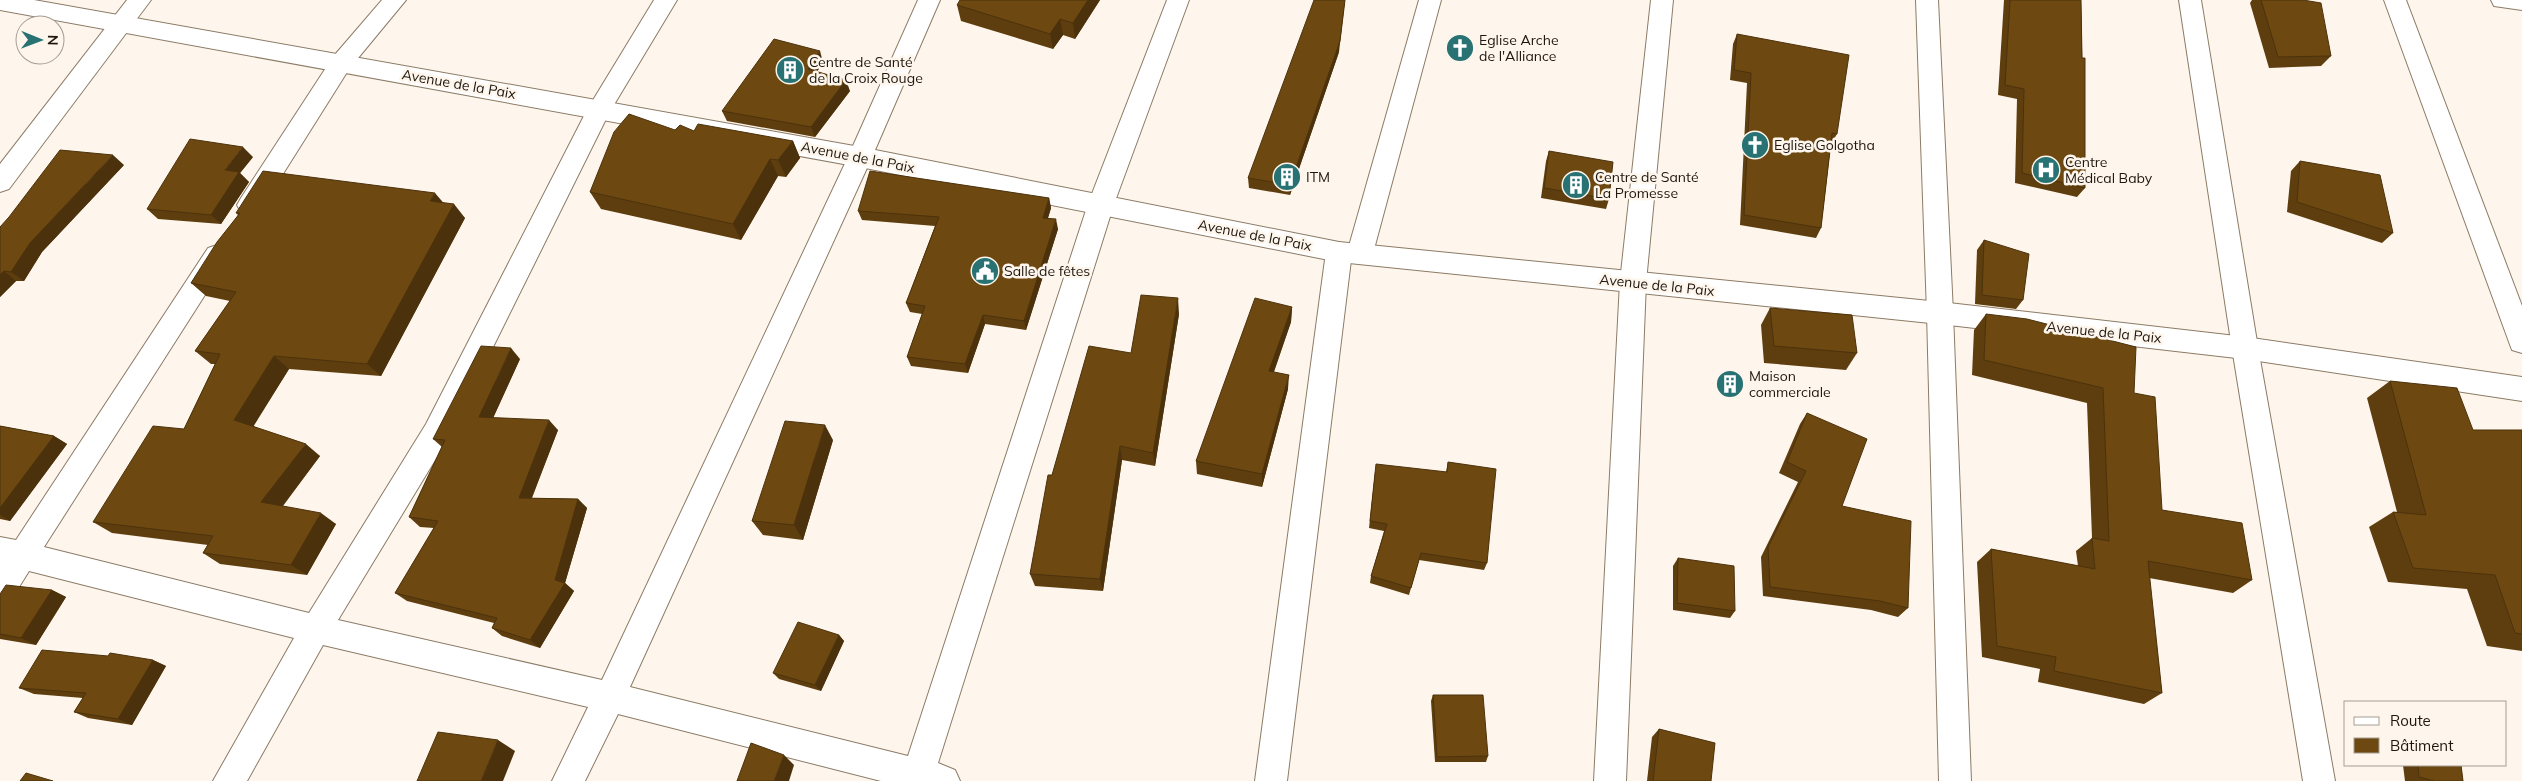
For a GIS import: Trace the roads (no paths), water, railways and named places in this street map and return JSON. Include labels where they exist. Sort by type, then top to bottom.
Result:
[{"type":"street","points":[[0,182],[140,0]]},
{"type":"street","points":[[0,590],[12,553],[233,230],[341,63],[395,0]]},
{"type":"street","points":[[229,781],[316,629],[436,433],[599,110],[666,0]]},
{"type":"street","points":[[568,781],[610,697],[860,156],[929,0]]},
{"type":"street","points":[[12,553],[316,629],[610,697],[926,779],[1101,204],[1178,0]]},
{"type":"street","points":[[1271,781],[1349,252],[1430,0]]},
{"type":"street","points":[[1610,781],[1633,282],[1662,0]]},
{"type":"street","points":[[1927,0],[1940,313],[1954,781]]},
{"type":"street","points":[[2190,0],[2245,348],[2319,781]]},
{"type":"street","points":[[2396,0],[2522,342]]},
{"type":"street","points":[[2502,0],[2522,2]]},
{"type":"street","name":"Avenue de la Paix","points":[[0,2],[860,156],[1349,252],[1940,313],[2245,348],[2522,389]]},
{"type":"place","name":"Eglise Arche de l'Alliance","points":[[1460,48]]},
{"type":"place","name":"Centre de Santé de la Croix Rouge","points":[[790,70]]},
{"type":"place","name":"Eglise Golgotha","points":[[1755,145]]},
{"type":"place","name":"Centre Médical Baby","points":[[2046,170]]},
{"type":"place","name":"ITM","points":[[1287,177]]},
{"type":"place","name":"Centre de Santé La Promesse","points":[[1576,185]]},
{"type":"place","name":"Salle de fêtes","points":[[985,271]]},
{"type":"place","name":"Maison commerciale","points":[[1730,384]]}]
